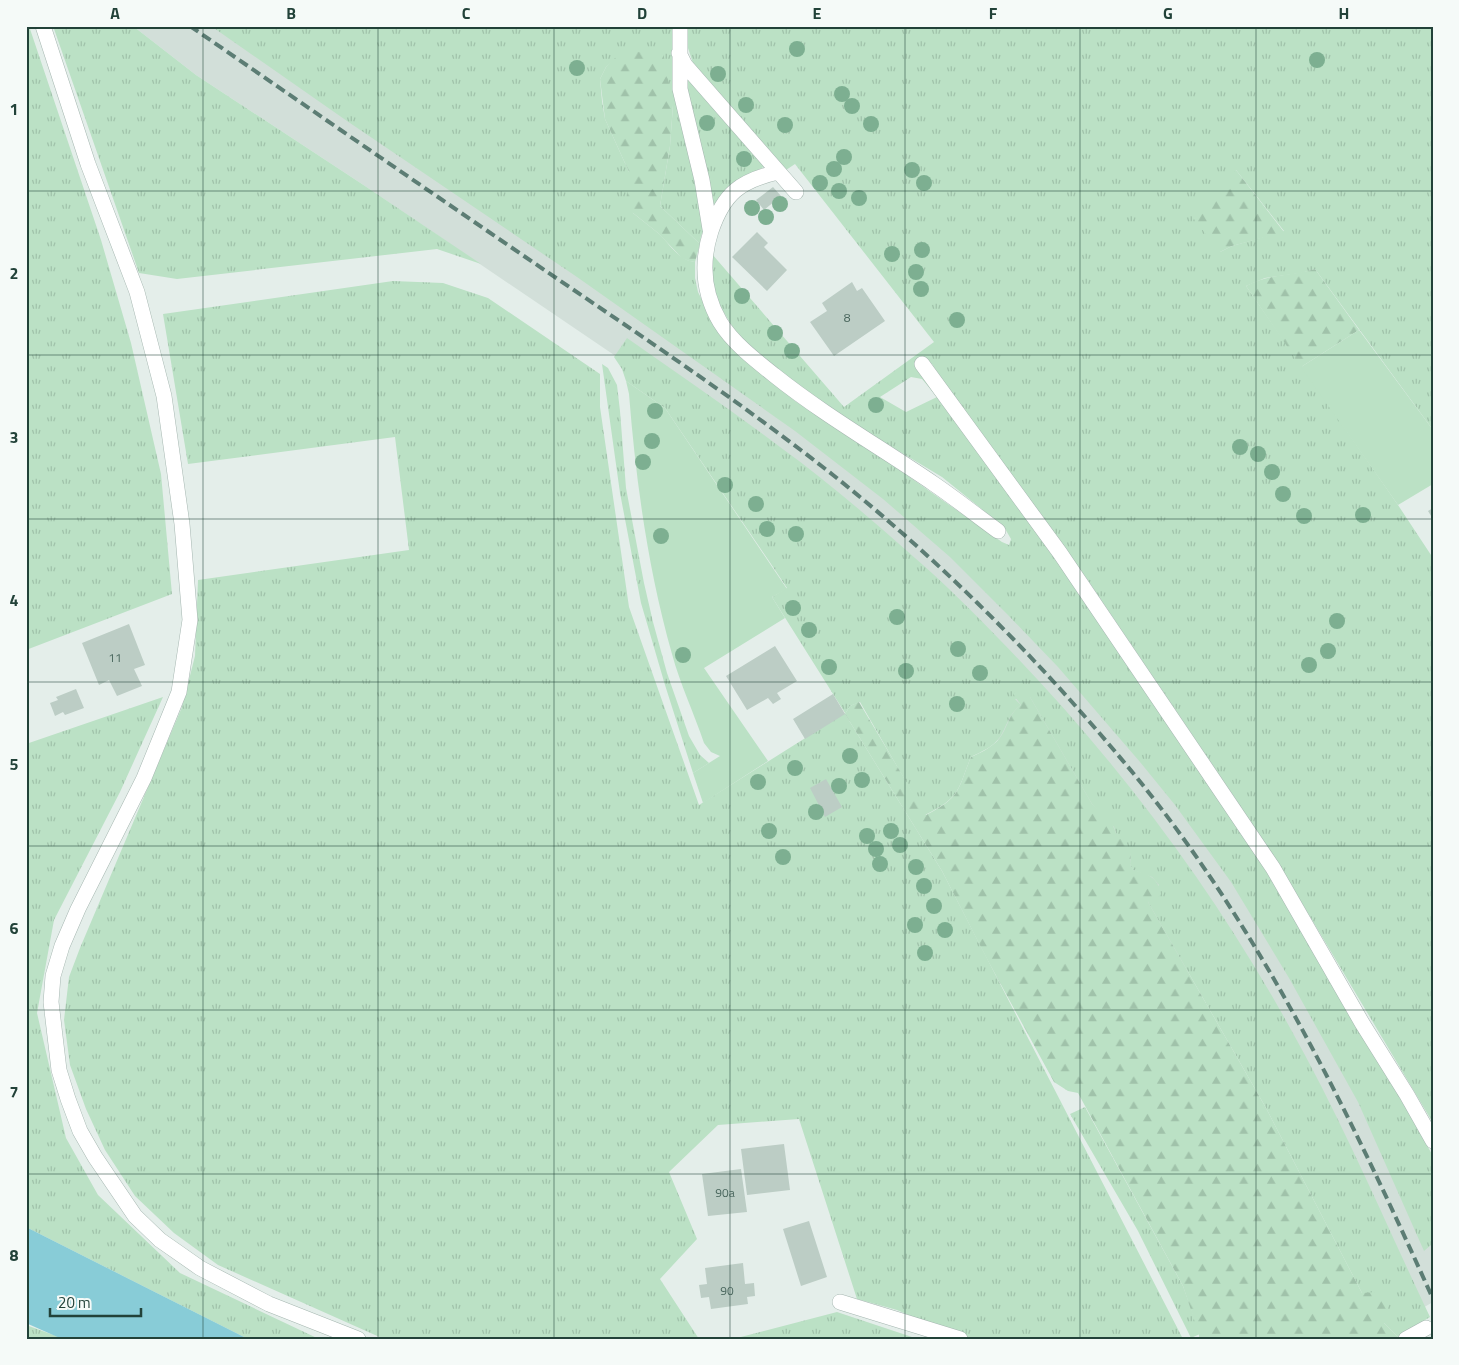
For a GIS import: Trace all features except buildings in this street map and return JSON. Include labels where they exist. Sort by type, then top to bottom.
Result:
[{"type":"street","points":[[43,26],[88,164],[137,292],[164,396],[182,524],[190,620],[179,692],[144,778],[78,909],[62,946],[54,976],[51,1002],[59,1070],[80,1131],[95,1157],[135,1216],[160,1240],[200,1268],[269,1304],[358,1339]]},
{"type":"street","points":[[680,26],[680,90],[702,180],[711,232]]},
{"type":"street","points":[[679,52],[684,65],[796,192]]},
{"type":"street","points":[[778,172],[746,182],[735,190],[725,201],[711,232],[704,269],[706,286],[712,306],[720,322],[735,340],[764,367],[805,400],[935,484],[998,531]]},
{"type":"street","points":[[922,364],[1060,553],[1273,868],[1362,1023],[1433,1141]]},
{"type":"street","points":[[840,1302],[960,1339]]},
{"type":"street","points":[[1406,1339],[1426,1328]]},
{"type":"shaded area","points":[[133,26],[246,26],[888,491],[1095,692],[1236,878],[1403,1182],[1433,1248],[1433,1302],[1421,1309],[1358,1178],[766,458],[362,184],[196,75]]},
{"type":"green space","points":[[26,26],[29,26],[101,240],[131,343],[161,474],[172,594],[26,650]]},
{"type":"green space","points":[[53,26],[133,26],[196,75],[481,264],[437,249],[177,279],[139,273]]},
{"type":"green space","points":[[211,26],[674,26],[675,51],[765,165],[740,179],[718,199],[701,236],[700,244],[660,206],[670,146],[673,105],[613,61],[606,67],[600,79],[602,101],[605,119],[629,172],[633,213],[658,233],[679,255],[695,262],[695,278],[698,292],[718,332],[759,370],[795,401],[881,457],[1009,545],[1011,539],[1004,527],[942,477],[832,411],[757,354],[734,329],[715,298],[712,254],[844,407],[934,342],[795,164],[786,170],[694,66],[687,45],[688,26],[1433,26],[1433,430],[1315,269],[1265,278],[1246,286],[1433,558],[1433,1123],[1287,878],[1245,813],[1087,579],[961,408],[932,364],[924,360],[1258,855],[1382,1066],[1433,1156],[1433,1248],[1431,1245],[1424,1251],[1358,1102],[1289,978],[1231,882],[1175,805],[1140,762],[1058,667],[1008,615],[950,557],[883,499],[795,431],[577,277]],"holes":[[[1236,170],[1284,231],[1232,246],[1220,252]],[[911,377],[922,379],[937,397],[906,412],[880,397]]]},
{"type":"green space","points":[[622,51],[663,53],[673,105],[670,146],[660,206],[700,244],[695,262],[682,258],[658,233],[633,213],[626,203],[629,172],[605,119],[600,79],[606,67]]},
{"type":"green space","points":[[1236,170],[1284,232],[1232,246],[1220,252],[1190,214]]},
{"type":"green space","points":[[1315,269],[1359,330],[1301,367],[1246,286],[1262,279]]},
{"type":"green space","points":[[393,281],[443,283],[488,298],[600,374],[600,407],[629,607],[699,805],[845,713],[772,597],[787,588],[665,408],[626,381],[622,369],[614,357],[627,338],[815,473],[937,577],[1041,683],[1081,728],[1157,823],[1227,922],[1289,1026],[1327,1097],[1430,1317],[1398,1337],[1384,1323],[1362,1293],[1266,1108],[1148,902],[1159,885],[1152,877],[1133,870],[1130,864],[1131,855],[1114,827],[1092,804],[1030,697],[1015,699],[1021,705],[1011,716],[997,741],[971,757],[960,786],[952,798],[925,815],[860,702],[850,706],[845,714],[942,871],[1183,1339],[964,1339],[897,1310],[857,1299],[799,1119],[718,1125],[669,1172],[697,1239],[660,1279],[699,1339],[384,1339],[218,1265],[174,1233],[135,1196],[105,1150],[86,1109],[70,1065],[64,1020],[69,977],[182,707],[195,656],[198,580],[409,550],[395,437],[188,464],[163,314]]},
{"type":"green space","points":[[1359,330],[1433,430],[1433,484],[1398,505],[1301,367]]},
{"type":"green space","points":[[602,364],[608,368],[617,385],[626,488],[653,622],[667,673],[689,736],[700,755],[709,763],[693,773],[641,603],[620,493]]},
{"type":"green space","points":[[626,381],[665,408],[787,589],[772,597],[785,618],[704,668],[768,761],[703,803],[693,773],[720,756],[711,752],[704,743],[672,654],[656,590],[644,525]]},
{"type":"green space","points":[[1016,690],[1022,690],[1030,697],[1092,804],[1111,821],[1116,833],[1129,848],[1131,855],[1130,864],[1133,870],[1152,877],[1160,888],[1161,894],[1156,900],[1148,902],[1266,1108],[1362,1293],[1384,1293],[1388,1308],[1384,1323],[1398,1337],[1395,1339],[1199,1339],[1183,1286],[1078,1093],[1068,1091],[1054,1082],[987,959],[942,871],[845,714],[850,706],[859,702],[926,815],[952,798],[960,786],[971,757],[989,748],[999,739],[1013,713],[1021,705],[1013,694]]},
{"type":"green space","points":[[163,697],[120,792],[54,920],[37,1013],[66,1138],[98,1195],[180,1273],[319,1339],[248,1339],[26,1227],[26,744]]},
{"type":"green space","points":[[1085,1107],[1183,1286],[1200,1334],[1191,1338],[1138,1231],[1070,1114]]},
{"type":"green space","points":[[837,1312],[918,1339],[733,1339]]},
{"type":"green space","points":[[26,1325],[59,1337],[62,1339],[26,1339]]},
{"type":"water","points":[[26,1227],[248,1339],[62,1339],[26,1323]]},
{"type":"railway","points":[[190,26],[757,417],[875,510],[957,583],[996,621],[1071,701],[1142,784],[1187,843],[1228,905],[1304,1032],[1371,1164],[1433,1299]]}]
